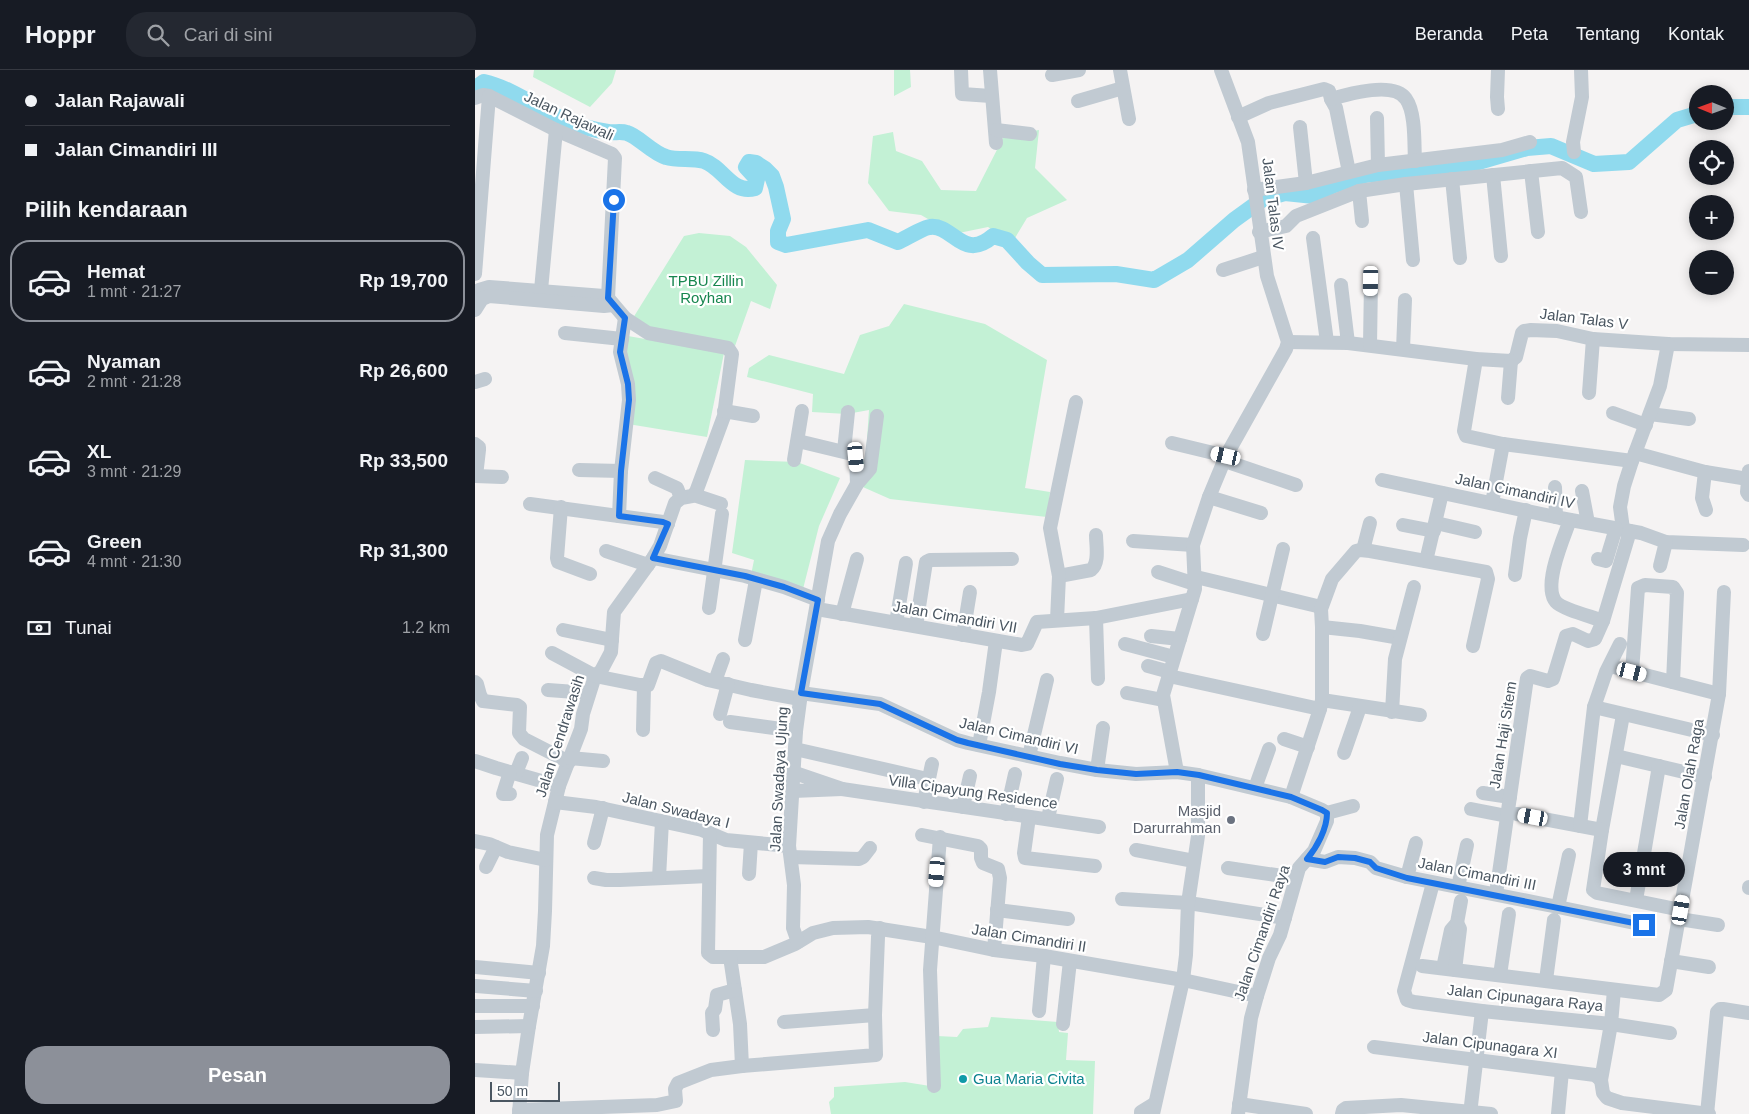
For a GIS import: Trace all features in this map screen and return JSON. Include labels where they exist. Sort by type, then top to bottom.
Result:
[{"type":"street","points":[[961,70],[962,94],[991,96]]},
{"type":"street","points":[[990,70],[996,136],[1030,134]]},
{"type":"street","points":[[1052,75],[1079,70]]},
{"type":"street","points":[[1120,70],[1129,119]]},
{"type":"street","name":"Jalan Talas IV","points":[[1221,70],[1248,142],[1263,257],[1273,301],[1288,342]]},
{"type":"street","points":[[1498,70],[1498,109]]},
{"type":"street","points":[[1574,152],[1573,142],[1583,87],[1581,70]]},
{"type":"street","points":[[1078,101],[1123,88]]},
{"type":"street","points":[[1238,117],[1269,102],[1324,89],[1329,91],[1335,108],[1341,182]]},
{"type":"street","points":[[1331,98],[1366,90],[1390,91],[1406,99],[1413,128],[1415,161]]},
{"type":"street","points":[[475,98],[489,96],[475,274]]},
{"type":"street","name":"Jalan Rajawali","points":[[489,96],[556,130],[613,154],[615,158],[616,307]]},
{"type":"street","points":[[1377,118],[1378,165]]},
{"type":"street","points":[[1300,127],[1306,183]]},
{"type":"street","points":[[541,290],[556,130]]},
{"type":"street","points":[[1259,232],[1285,226],[1341,182],[1378,165],[1502,150],[1530,142]]},
{"type":"street","points":[[1254,193],[1306,183],[1341,182],[1359,192],[1406,184],[1562,168],[1576,177],[1581,212]]},
{"type":"street","points":[[1531,171],[1538,232]]},
{"type":"street","points":[[1493,175],[1501,256]]},
{"type":"street","points":[[1452,179],[1459,258]]},
{"type":"street","points":[[1406,184],[1413,260]]},
{"type":"street","points":[[1359,192],[1362,221]]},
{"type":"street","points":[[1313,238],[1327,342]]},
{"type":"street","points":[[1223,270],[1263,257]]},
{"type":"street","points":[[1370,345],[1371,281]]},
{"type":"street","points":[[1341,285],[1348,343]]},
{"type":"street","points":[[477,294],[489,287],[541,290],[603,296],[616,307],[622,340],[621,358],[628,384],[629,400],[621,471],[619,516]]},
{"type":"street","points":[[477,294],[616,307]]},
{"type":"street","points":[[1403,349],[1405,300]]},
{"type":"street","name":"Jalan Cendrawasih","points":[[519,1112],[522,1074],[539,973],[545,918],[547,835],[559,786],[581,729],[583,714],[595,676],[601,671],[611,652],[615,609],[651,562],[675,503],[688,496],[721,425],[732,356],[729,349],[648,333],[616,307]]},
{"type":"street","name":"Jalan Talas V","points":[[1511,362],[1516,357],[1522,333],[1527,330],[1557,331],[1593,339],[1668,344],[1749,344]]},
{"type":"street","points":[[565,333],[622,340]]},
{"type":"street","points":[[1589,393],[1593,339]]},
{"type":"street","points":[[1353,806],[1327,813],[1291,797],[1199,775],[1177,772],[1163,700],[1174,657],[1193,599],[1196,581],[1193,545],[1209,497],[1226,458],[1286,349],[1288,342],[1348,343],[1511,362],[1508,398]]},
{"type":"street","name":"Jalan Haji Sitem","points":[[1495,894],[1512,815],[1510,797],[1527,678],[1530,676],[1548,681],[1553,680],[1566,636],[1573,634],[1592,641],[1595,639],[1603,621],[1623,529],[1620,507],[1624,486],[1663,376],[1668,344]]},
{"type":"street","points":[[1476,359],[1464,434],[1468,438],[1503,444],[1633,457],[1705,472],[1749,475],[1747,492],[1749,496]]},
{"type":"street","points":[[1057,620],[1059,576],[1050,528],[1076,402]]},
{"type":"street","points":[[724,411],[753,416]]},
{"type":"street","points":[[795,460],[802,411]]},
{"type":"street","points":[[844,451],[848,412]]},
{"type":"street","points":[[1613,413],[1648,419],[1689,419]]},
{"type":"street","name":"Jalan Swadaya Ujung","points":[[799,942],[793,928],[794,885],[790,851],[796,732],[801,696],[829,541],[840,514],[857,484],[870,469],[877,416]]},
{"type":"street","points":[[798,441],[852,454],[856,457],[857,484]]},
{"type":"street","points":[[1173,443],[1226,458],[1296,485]]},
{"type":"street","points":[[475,444],[479,447],[476,476],[502,477]]},
{"type":"street","points":[[1492,502],[1503,444]]},
{"type":"street","points":[[579,470],[621,471]]},
{"type":"street","points":[[1705,472],[1702,498],[1706,510]]},
{"type":"street","points":[[655,478],[677,488],[688,496],[721,509],[715,571],[709,608]]},
{"type":"street","points":[[1382,480],[1442,493]]},
{"type":"street","points":[[1551,488],[1557,517],[1552,575],[1554,598],[1562,606],[1603,621]]},
{"type":"street","points":[[1582,491],[1587,523]]},
{"type":"street","name":"Jalan Cimandiri IV","points":[[1426,561],[1442,493],[1623,529],[1666,542],[1743,545]]},
{"type":"street","points":[[1209,497],[1261,513]]},
{"type":"street","points":[[531,504],[668,524]]},
{"type":"street","points":[[561,507],[558,562],[590,574]]},
{"type":"street","points":[[1515,575],[1526,510]]},
{"type":"street","points":[[1363,550],[1370,523]]},
{"type":"street","points":[[1403,525],[1475,532]]},
{"type":"street","points":[[1599,559],[1607,561],[1623,529]]},
{"type":"street","points":[[1059,576],[1091,570],[1094,567],[1096,561],[1096,535]]},
{"type":"street","points":[[1133,541],[1193,545]]},
{"type":"street","points":[[1660,566],[1666,542]]},
{"type":"street","points":[[1263,634],[1283,550]]},
{"type":"street","points":[[1291,797],[1321,705],[1323,627],[1321,609],[1332,579],[1356,551],[1363,550],[1486,572],[1488,575],[1473,646]]},
{"type":"street","name":"Jalan Cimandiri VII","points":[[605,551],[651,562],[715,571],[784,587],[817,605],[842,614],[996,641],[1027,644],[1037,622],[1096,618],[1193,599]]},
{"type":"street","points":[[842,614],[857,559]]},
{"type":"street","points":[[916,626],[924,566],[927,561],[1012,559]]},
{"type":"street","points":[[897,623],[906,563]]},
{"type":"street","points":[[1158,572],[1273,595],[1317,606],[1321,609]]},
{"type":"street","points":[[745,640],[756,580]]},
{"type":"street","points":[[1632,672],[1638,588],[1645,584],[1673,587],[1677,593],[1673,682]]},
{"type":"street","points":[[1392,712],[1394,668],[1414,586]]},
{"type":"street","points":[[963,635],[970,592]]},
{"type":"street","name":"Jalan Olah Raga","points":[[1614,990],[1659,995],[1666,990],[1719,694],[1724,592]]},
{"type":"street","points":[[1096,618],[1097,679]]},
{"type":"street","points":[[1323,627],[1401,638]]},
{"type":"street","points":[[563,630],[612,640]]},
{"type":"street","points":[[1151,636],[1180,639]]},
{"type":"street","points":[[979,745],[996,641]]},
{"type":"street","points":[[1125,644],[1174,657]]},
{"type":"street","points":[[1580,826],[1594,707],[1596,698],[1620,644]]},
{"type":"street","points":[[552,654],[595,676],[644,686],[643,730]]},
{"type":"street","points":[[723,659],[722,683],[725,718],[796,732]]},
{"type":"street","name":"Jalan Cimandiri VI","points":[[644,686],[648,685],[658,661],[722,683],[801,696],[880,704],[957,740],[1060,764],[1136,774],[1177,772]]},
{"type":"street","points":[[1147,666],[1169,674],[1321,705],[1360,707],[1420,716]]},
{"type":"street","points":[[1610,666],[1719,694]]},
{"type":"street","points":[[1029,756],[1047,680]]},
{"type":"street","points":[[548,690],[589,693]]},
{"type":"street","points":[[477,693],[483,701],[520,707],[520,735],[524,739],[569,760],[603,761]]},
{"type":"street","points":[[1127,693],[1163,700]]},
{"type":"street","points":[[1344,753],[1360,707]]},
{"type":"street","points":[[1594,707],[1713,735]]},
{"type":"street","points":[[1623,715],[1593,890],[1597,893],[1636,900],[1718,925]]},
{"type":"street","points":[[1097,770],[1103,728]]},
{"type":"street","points":[[1284,739],[1307,747]]},
{"type":"street","points":[[795,749],[923,778]]},
{"type":"street","points":[[1255,788],[1269,749]]},
{"type":"street","points":[[1616,756],[1705,777]]},
{"type":"street","points":[[510,794],[503,794],[522,758]]},
{"type":"street","points":[[475,761],[559,786]]},
{"type":"street","points":[[924,802],[932,764]]},
{"type":"street","points":[[1636,900],[1659,766]]},
{"type":"street","name":"Villa Cipayung Residence","points":[[795,773],[810,785]]},
{"type":"street","points":[[1006,814],[1015,774]]},
{"type":"street","points":[[1141,1114],[1141,1112],[1154,1109],[1183,980],[1198,836],[1199,775]]},
{"type":"street","points":[[963,807],[970,776]]},
{"type":"street","points":[[1048,818],[1057,779]]},
{"type":"street","name":"Villa Cipayung Residence","points":[[793,791],[810,785],[1006,814],[1048,818],[1099,827]]},
{"type":"street","points":[[1483,793],[1510,797]]},
{"type":"street","name":"Jalan Swadaya I","points":[[555,802],[603,808],[710,833],[726,840],[751,842],[790,851],[859,859],[870,848]]},
{"type":"street","points":[[594,843],[603,808]]},
{"type":"street","points":[[1471,810],[1602,830]]},
{"type":"street","name":"Jalan Cimandiri Raya","points":[[1238,1109],[1251,1018],[1257,996],[1269,958],[1280,936],[1299,868],[1314,851],[1327,821],[1327,813]]},
{"type":"street","points":[[1029,817],[1025,858],[1095,866]]},
{"type":"street","points":[[659,878],[662,821]]},
{"type":"street","points":[[710,833],[708,953],[713,957],[765,957],[799,942]]},
{"type":"street","points":[[923,835],[980,847],[983,863],[998,869],[1000,878],[994,950]]},
{"type":"street","points":[[934,1086],[930,980],[940,838]]},
{"type":"street","points":[[475,841],[508,852],[546,860]]},
{"type":"street","points":[[749,874],[751,842]]},
{"type":"street","points":[[1407,878],[1416,843]]},
{"type":"street","points":[[1449,969],[1451,930],[1457,923],[1459,894],[1467,845]]},
{"type":"street","points":[[486,868],[496,847]]},
{"type":"street","points":[[1137,850],[1194,861]]},
{"type":"street","points":[[1558,907],[1569,855]]},
{"type":"street","name":"Jalan Cimandiri III","points":[[1307,859],[1325,862],[1338,857],[1355,858],[1370,862],[1376,868],[1407,878],[1433,883],[1459,894],[1495,894],[1644,925]]},
{"type":"street","points":[[1228,868],[1296,878]]},
{"type":"street","points":[[594,878],[620,880],[709,876]]},
{"type":"street","name":"Jalan Cipunagara Raya","points":[[1433,883],[1404,991],[1407,1000],[1482,1011],[1611,1024],[1601,1080]]},
{"type":"street","points":[[1122,899],[1192,904],[1285,918]]},
{"type":"street","points":[[997,910],[1068,919]]},
{"type":"street","points":[[1500,975],[1509,914]]},
{"type":"street","points":[[1545,980],[1554,920]]},
{"type":"street","name":"Jalan Cimandiri II","points":[[799,942],[813,933],[833,928],[854,926],[880,928],[994,950],[1044,956],[1183,980],[1257,996]]},
{"type":"street","points":[[519,1112],[657,1105],[675,1102],[675,1089],[678,1083],[711,1070],[876,1055],[875,1015],[880,928]]},
{"type":"street","points":[[1039,1011],[1044,956]]},
{"type":"street","points":[[729,957],[740,1024],[742,1066]]},
{"type":"street","points":[[1063,1024],[1070,961]]},
{"type":"street","points":[[1671,961],[1709,967]]},
{"type":"street","points":[[475,966],[539,973]]},
{"type":"street","points":[[1422,966],[1614,990],[1611,1024],[1670,1033]]},
{"type":"street","points":[[475,986],[536,991]]},
{"type":"street","points":[[713,1030],[712,1013],[715,1009],[717,995],[735,990]]},
{"type":"street","points":[[475,1006],[533,1006]]},
{"type":"street","points":[[1601,1080],[1603,1093],[1622,1108],[1708,1114],[1717,1012],[1719,1009],[1723,1009],[1749,1013]]},
{"type":"street","points":[[1470,1113],[1482,1011]]},
{"type":"street","points":[[784,1022],[875,1015]]},
{"type":"street","points":[[475,1027],[529,1026]]},
{"type":"street","name":"Jalan Cipunagara XI","points":[[1373,1047],[1595,1075],[1601,1080]]},
{"type":"street","points":[[475,1070],[522,1074]]},
{"type":"street","points":[[1558,1114],[1563,1071]]},
{"type":"street","points":[[1342,1114],[1346,1108],[1401,1105],[1491,1114]]},
{"type":"street","points":[[1238,1109],[1306,1114]]},
{"type":"green space","points":[[534,70],[616,70],[612,83],[590,107],[533,77]]},
{"type":"green space","points":[[894,70],[910,70],[911,87],[894,96]]},
{"type":"green space","points":[[1039,130],[1035,168],[1067,200],[1027,218],[1012,243],[988,227],[954,234],[921,215],[889,211],[868,183],[873,136],[893,132],[896,151],[922,161],[941,190],[976,191],[1004,136]]},
{"type":"green space","name":"TPBU Zillin Royhan","points":[[699,233],[730,236],[746,247],[777,285],[770,309],[751,301],[735,346],[644,328],[633,318],[684,236]]},
{"type":"green space","points":[[904,304],[985,324],[1047,360],[1025,488],[1050,492],[1047,517],[890,499],[856,484],[866,454],[869,410],[847,414],[812,412],[813,394],[747,377],[749,368],[769,355],[844,374],[860,335],[889,326]]},
{"type":"green space","points":[[628,336],[724,353],[707,437],[628,424],[623,362]]},
{"type":"green space","points":[[745,460],[797,462],[840,478],[819,526],[803,589],[751,575],[754,560],[732,553]]},
{"type":"green space","points":[[991,1017],[1058,1022],[1059,1032],[1068,1033],[1066,1060],[1095,1061],[1093,1114],[831,1114],[829,1102],[834,1097],[834,1087],[905,1082],[930,1086],[930,1092],[937,1091],[937,1036],[957,1037],[963,1029],[988,1027]]},
{"type":"waterway","points":[[475,88],[484,82],[495,85],[572,123],[598,130],[625,132],[666,157],[704,161],[711,164],[740,188],[755,188],[757,179],[746,167],[749,162],[756,163],[772,176],[783,219],[778,231],[778,242],[786,245],[868,230],[898,242],[930,227],[945,231],[966,244],[983,243],[993,236],[1007,240],[1042,275],[1116,274],[1154,280],[1188,260],[1234,220],[1263,199],[1285,193],[1314,196],[1332,186],[1365,175],[1475,163],[1527,148],[1551,146],[1594,164],[1629,162],[1677,120],[1689,116]]},
{"type":"waterway","points":[[1734,107],[1749,107]]},
{"type":"place","name":"Masjid Darurrahman","points":[[1231,820]]},
{"type":"place","name":"Gua Maria Civita","points":[[963,1079]]},
{"type":"route","points":[[614,200],[608,298],[625,318],[620,352],[628,384],[629,400],[621,471],[619,516],[668,524],[660,546],[653,558],[745,576],[784,587],[818,600],[801,693],[880,704],[957,740],[1060,764],[1136,774],[1177,772],[1199,775],[1291,797],[1327,813],[1327,821],[1314,851],[1307,859],[1325,862],[1338,857],[1355,858],[1370,862],[1376,868],[1407,878],[1644,925]]}]
